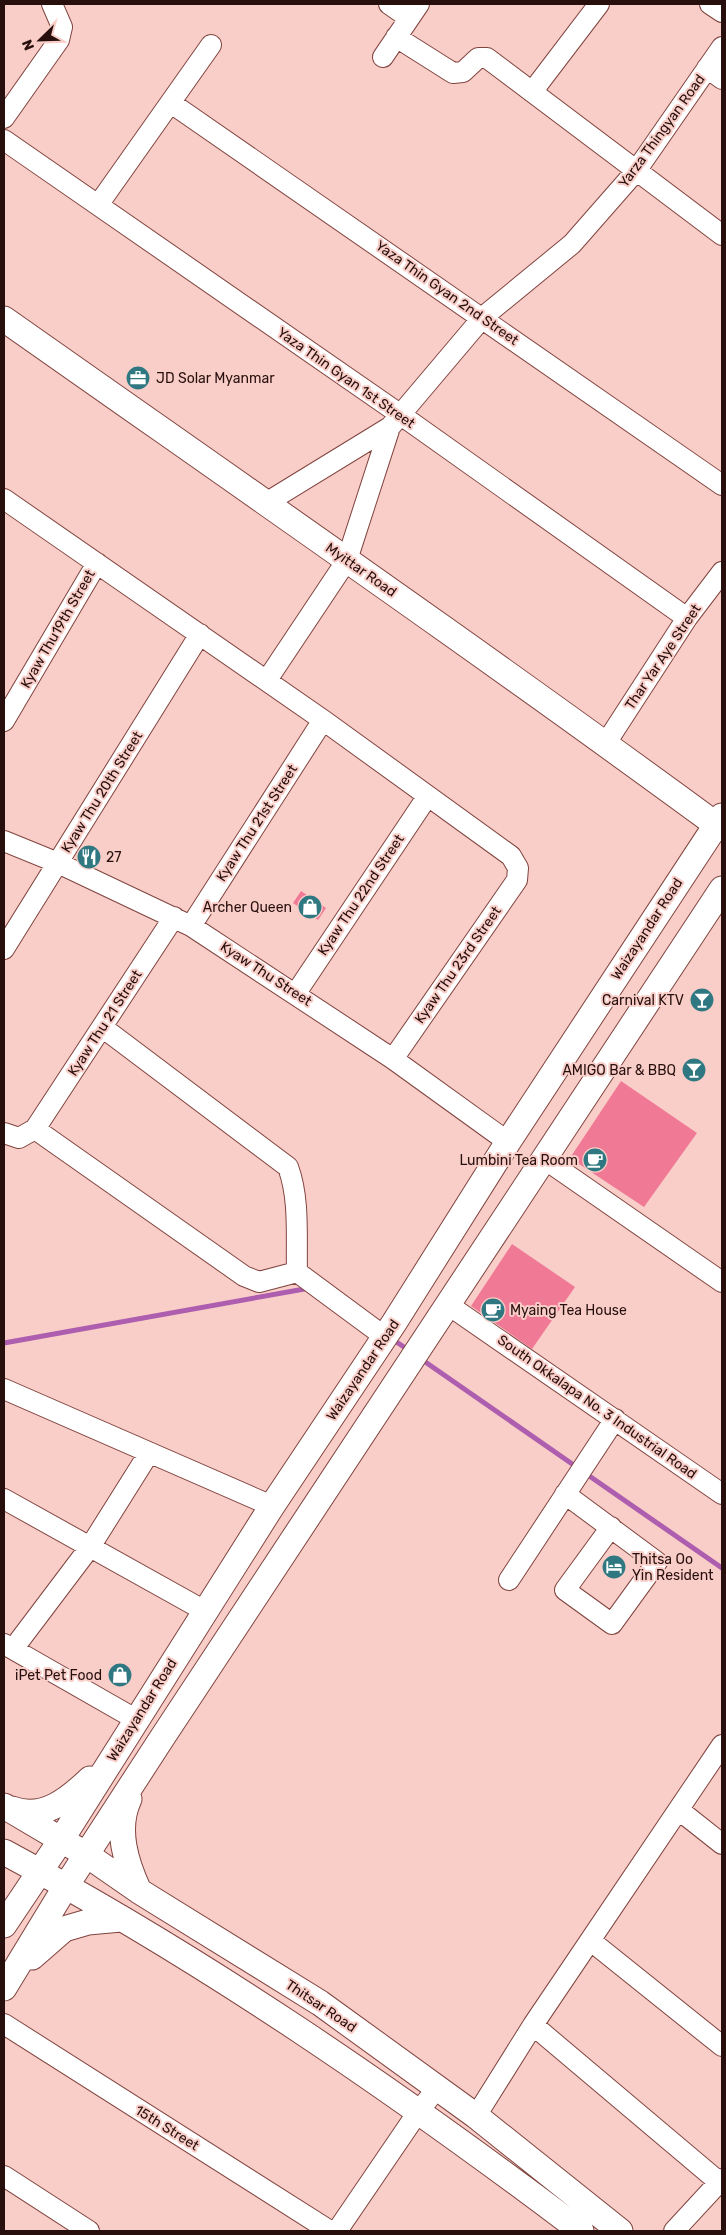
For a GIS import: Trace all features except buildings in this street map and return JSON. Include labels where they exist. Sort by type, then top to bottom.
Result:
[{"type":"main road","name":"Myittar Road","points":[[4,319],[720,823]]},
{"type":"main road","name":"Waizayandar Road","points":[[4,1926],[61,1840],[272,1506],[385,1337],[508,1142],[720,823]]},
{"type":"main road","points":[[5,1986],[66,1886],[543,1158],[722,889]]},
{"type":"main road","points":[[309,1451],[338,1472]]},
{"type":"main road","points":[[4,1806],[21,1813],[51,1810],[73,1796],[112,1758]]},
{"type":"main road","points":[[139,1891],[128,1868],[123,1838],[124,1810],[140,1775]]},
{"type":"main road","name":"Thitsar Road","points":[[4,1806],[320,2003],[438,2087],[620,2231]]},
{"type":"main road","points":[[4,1852],[121,1919],[329,2048],[464,2143],[581,2231]]},
{"type":"main road","points":[[5,1986],[44,1945],[64,1929],[88,1922],[121,1919]]},
{"type":"street","points":[[4,118],[59,40],[62,27],[52,4]]},
{"type":"street","points":[[383,56],[414,11],[389,4]]},
{"type":"street","points":[[532,92],[599,4]]},
{"type":"street","points":[[710,4],[722,12]]},
{"type":"street","points":[[396,37],[453,73],[463,72],[478,58],[487,58],[722,235]]},
{"type":"street","points":[[98,205],[211,45]]},
{"type":"street","name":"Yarza Thingyan Road","points":[[395,421],[483,317],[572,244],[636,171],[715,74],[722,47]]},
{"type":"street","name":"Yaza Thin Gyan 2nd Street","points":[[171,103],[483,317],[722,485]]},
{"type":"street","name":"Yaza Thin Gyan 1st Street","points":[[4,140],[98,205],[395,421],[687,618]]},
{"type":"street","points":[[266,503],[395,421]]},
{"type":"street","points":[[266,680],[347,560],[395,421]]},
{"type":"street","points":[[4,499],[323,720],[427,797]]},
{"type":"street","name":"Kyaw Thu19th Street","points":[[4,721],[97,562]]},
{"type":"street","name":"Thar Yar Aye Street","points":[[606,743],[687,618],[722,572]]},
{"type":"street","name":"Kyaw Thu 20th Street","points":[[4,949],[200,634]]},
{"type":"street","name":"Kyaw Thu 21st Street","points":[[182,921],[323,720]]},
{"type":"street","name":"Kyaw Thu 23rd Street","points":[[393,1059],[517,880],[518,868],[511,856],[427,797]]},
{"type":"street","name":"Kyaw Thu 22nd Street","points":[[296,993],[427,797]]},
{"type":"street","name":"Kyaw Thu Street","points":[[4,841],[58,863],[182,921],[296,993],[393,1059],[508,1142]]},
{"type":"street","name":"Kyaw Thu 21 Street","points":[[36,1129],[102,1027],[182,921]]},
{"type":"street","points":[[102,1027],[288,1167],[292,1179],[296,1216],[297,1272]]},
{"type":"street","points":[[4,1133],[20,1138],[36,1129],[244,1276],[258,1282],[297,1272]]},
{"type":"street","points":[[543,1158],[722,1282]]},
{"type":"street","points":[[297,1272],[385,1337]]},
{"type":"street","name":"South Okkalapa No. 3 Industrial Road","points":[[447,1304],[722,1494]]},
{"type":"street","points":[[4,1389],[272,1506]]},
{"type":"street","points":[[509,1580],[615,1419]]},
{"type":"street","points":[[137,1720],[8,1647],[90,1546],[149,1452]]},
{"type":"street","points":[[565,1494],[611,1527],[658,1562],[612,1624],[565,1590],[611,1527]]},
{"type":"street","points":[[4,1499],[205,1611]]},
{"type":"street","points":[[476,2116],[722,1745]]},
{"type":"street","points":[[679,1810],[722,1844]]},
{"type":"street","points":[[591,1941],[722,2046]]},
{"type":"street","name":"15th Street","points":[[4,2024],[330,2231]]},
{"type":"street","points":[[534,2026],[721,2180],[674,2231]]},
{"type":"street","points":[[337,2231],[418,2112],[438,2087]]},
{"type":"street","points":[[4,2176],[90,2231]]},
{"type":"waterway","points":[[4,1343],[310,1288]]},
{"type":"waterway","points":[[392,1339],[410,1351]]},
{"type":"waterway","points":[[421,1359],[578,1468]]},
{"type":"waterway","points":[[585,1473],[722,1568]]},
{"type":"place","name":"JD Solar Myanmar","points":[[138,378]]},
{"type":"place","name":"27","points":[[89,857]]},
{"type":"place","name":"Archer Queen","points":[[310,907]]},
{"type":"place","name":"Carnival KTV","points":[[702,1000]]},
{"type":"place","name":"AMIGO Bar & BBQ","points":[[694,1070]]},
{"type":"place","name":"Lumbini Tea Room","points":[[595,1160]]},
{"type":"place","name":"Myaing Tea House","points":[[493,1310]]},
{"type":"place","name":"Thitsa Oo Yin Resident","points":[[614,1567]]},
{"type":"place","name":"iPet Pet Food","points":[[120,1675]]}]
